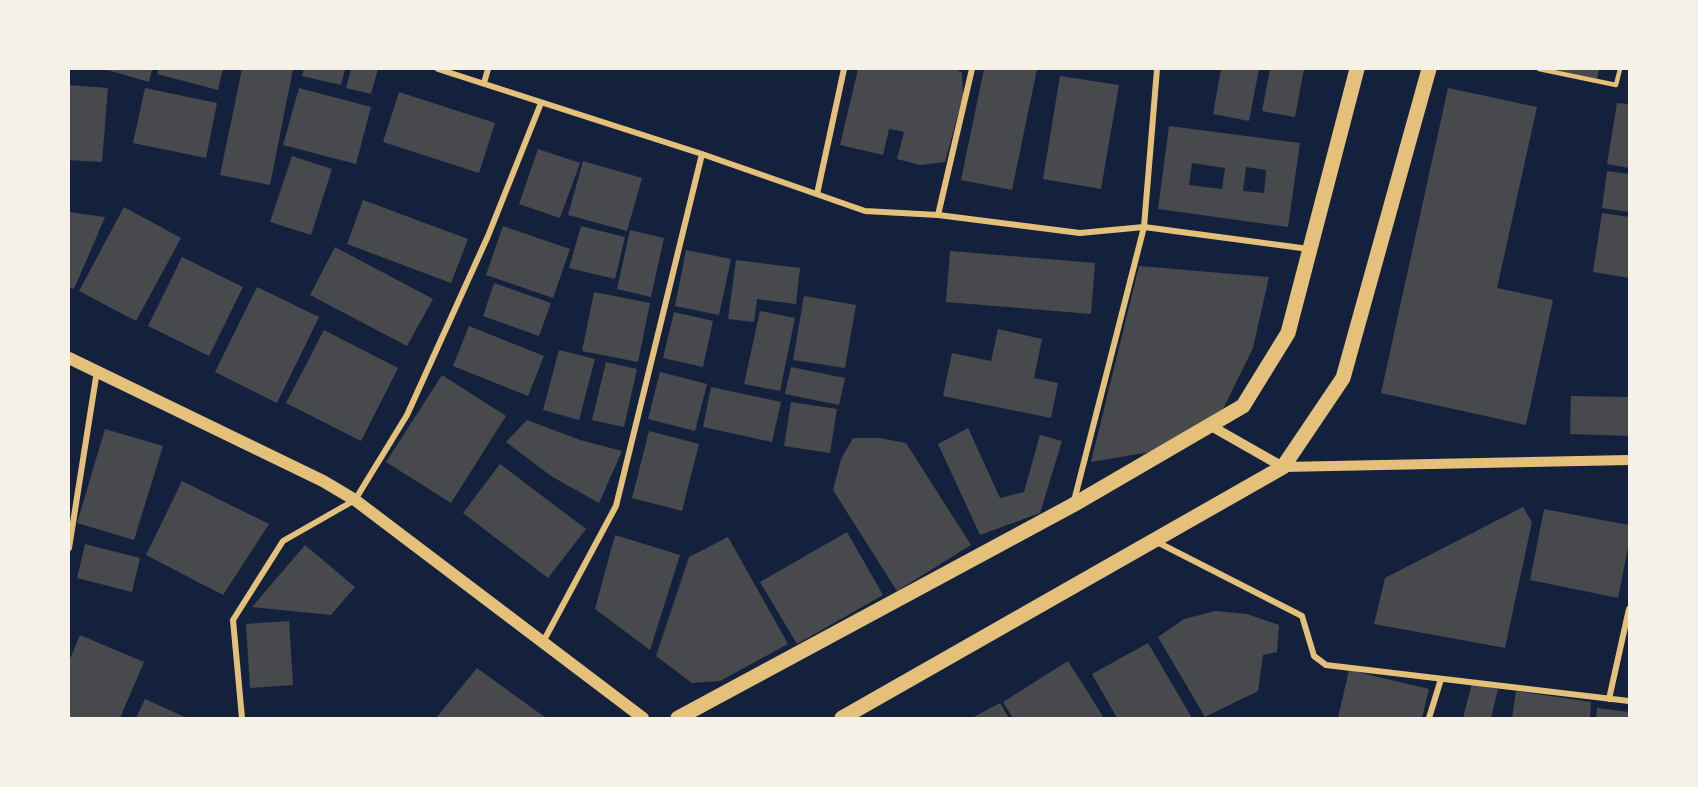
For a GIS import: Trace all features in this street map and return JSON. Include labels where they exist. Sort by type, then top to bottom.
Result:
[{"type":"main road","points":[[678,718],[1074,505],[1243,406],[1288,333],[1357,69]]},
{"type":"main road","points":[[842,718],[1283,467],[1343,378],[1429,69]]},
{"type":"main road","points":[[69,358],[323,481],[355,500],[643,718]]},
{"type":"street","points":[[438,69],[702,154],[865,211],[938,215],[1080,233],[1144,227],[1310,249]]},
{"type":"street","points":[[484,82],[488,69]]},
{"type":"street","points":[[817,194],[844,69]]},
{"type":"street","points":[[938,215],[972,69]]},
{"type":"street","points":[[1074,505],[1144,227],[1157,69]]},
{"type":"street","points":[[242,718],[233,620],[283,542],[355,500],[407,414],[488,236],[541,103]]},
{"type":"street","points":[[543,642],[616,506],[702,154]]},
{"type":"street","points":[[69,548],[97,371]]},
{"type":"street","points":[[1211,426],[1283,467],[1629,460]]},
{"type":"street","points":[[1155,540],[1302,616],[1314,656],[1326,665],[1629,701]]},
{"type":"street","points":[[1609,699],[1629,609]]},
{"type":"street","points":[[1429,718],[1441,679]]},
{"type":"lane","points":[[1539,69],[1616,85],[1620,69]]},
{"type":"building","points":[[104,69],[152,69],[149,82]]},
{"type":"building","points":[[159,69],[223,69],[218,90],[157,74]]},
{"type":"building","points":[[242,69],[293,69],[270,185],[220,175]]},
{"type":"building","points":[[304,69],[345,69],[341,85],[302,76]]},
{"type":"building","points":[[351,69],[378,69],[371,94],[346,88]]},
{"type":"building","points":[[858,69],[953,69],[962,72],[963,96],[945,162],[920,165],[897,159],[904,132],[889,129],[883,155],[840,145]]},
{"type":"building","points":[[984,69],[1037,69],[1012,190],[961,180]]},
{"type":"building","points":[[1221,69],[1259,69],[1249,121],[1213,114]]},
{"type":"building","points":[[1270,69],[1304,69],[1295,117],[1262,111]]},
{"type":"building","points":[[1552,69],[1599,69],[1597,79]]},
{"type":"building","points":[[1060,76],[1119,85],[1101,189],[1043,179]]},
{"type":"building","points":[[69,85],[108,88],[102,162],[69,160]]},
{"type":"building","points":[[145,88],[217,103],[206,158],[133,143]]},
{"type":"building","points":[[299,88],[371,107],[356,164],[283,145]]},
{"type":"building","points":[[1448,88],[1537,107],[1497,288],[1553,300],[1526,425],[1381,393]]},
{"type":"building","points":[[399,92],[495,123],[479,173],[383,142]]},
{"type":"building","points":[[1617,103],[1629,104],[1629,168],[1607,164]]},
{"type":"building","points":[[1169,126],[1300,143],[1288,227],[1158,209]],"holes":[[[1192,163],[1225,168],[1222,189],[1189,185]],[[1246,167],[1266,170],[1264,193],[1243,191]]]},
{"type":"building","points":[[538,149],[580,163],[560,218],[519,204]]},
{"type":"building","points":[[292,156],[332,169],[311,235],[270,222]]},
{"type":"building","points":[[583,161],[642,178],[627,231],[568,215]]},
{"type":"building","points":[[1607,171],[1629,174],[1629,212],[1602,208]]},
{"type":"building","points":[[363,200],[468,239],[451,283],[347,244]]},
{"type":"building","points":[[124,207],[181,238],[136,321],[79,291]]},
{"type":"building","points":[[69,212],[105,217],[74,289],[69,287]]},
{"type":"building","points":[[1602,213],[1629,217],[1629,278],[1593,272]]},
{"type":"building","points":[[503,226],[570,249],[553,298],[486,275]]},
{"type":"building","points":[[581,226],[625,237],[615,279],[569,268]]},
{"type":"building","points":[[630,230],[664,238],[651,297],[617,289]]},
{"type":"building","points":[[335,247],[433,299],[407,346],[310,295]]},
{"type":"building","points":[[686,250],[731,259],[719,315],[675,306]]},
{"type":"building","points":[[950,251],[1095,263],[1091,314],[946,302]]},
{"type":"building","points":[[182,257],[243,287],[209,356],[148,326]]},
{"type":"building","points":[[736,260],[800,268],[796,304],[757,299],[754,322],[728,319]]},
{"type":"building","points":[[1139,266],[1269,277],[1253,348],[1223,409],[1156,451],[1091,462]]},
{"type":"building","points":[[494,283],[551,303],[539,336],[483,316]]},
{"type":"building","points":[[257,287],[319,317],[277,403],[215,372]]},
{"type":"building","points":[[594,292],[650,303],[638,362],[582,351]]},
{"type":"building","points":[[804,296],[856,305],[845,368],[793,360]]},
{"type":"building","points":[[760,311],[795,318],[780,391],[744,384]]},
{"type":"building","points":[[674,312],[713,321],[703,367],[663,358]]},
{"type":"building","points":[[469,326],[544,356],[528,396],[453,366]]},
{"type":"building","points":[[998,329],[1042,339],[1034,378],[1058,383],[1051,418],[943,396],[952,353],[991,361]]},
{"type":"building","points":[[324,330],[398,368],[361,441],[286,403]]},
{"type":"building","points":[[559,350],[595,359],[579,420],[543,410]]},
{"type":"building","points":[[606,362],[637,369],[624,427],[592,420]]},
{"type":"building","points":[[791,367],[845,378],[839,405],[785,394]]},
{"type":"building","points":[[660,372],[707,384],[695,431],[648,419]]},
{"type":"building","points":[[442,375],[506,416],[451,503],[386,462]]},
{"type":"building","points":[[711,387],[781,402],[772,442],[703,427]]},
{"type":"building","points":[[1571,396],[1629,397],[1629,436],[1570,434]]},
{"type":"building","points":[[791,402],[837,409],[830,453],[784,446]]},
{"type":"building","points":[[527,420],[580,440],[622,451],[599,503],[551,476],[506,442]]},
{"type":"building","points":[[968,428],[1000,498],[1024,492],[1040,435],[1062,441],[1040,513],[980,535],[938,444]]},
{"type":"building","points":[[105,429],[163,446],[134,540],[77,523]]},
{"type":"building","points":[[649,431],[699,444],[682,511],[632,498]]},
{"type":"building","points":[[853,438],[879,438],[906,443],[971,545],[897,591],[833,490],[841,459]]},
{"type":"building","points":[[500,464],[586,529],[548,578],[463,513]]},
{"type":"building","points":[[182,481],[269,524],[223,595],[146,555]]},
{"type":"building","points":[[1523,507],[1532,522],[1505,648],[1374,624],[1385,578]]},
{"type":"building","points":[[1544,509],[1629,525],[1629,543],[1618,598],[1530,580]]},
{"type":"building","points":[[847,532],[883,595],[797,644],[760,582]]},
{"type":"building","points":[[615,535],[680,555],[650,650],[595,609]]},
{"type":"building","points":[[728,537],[788,644],[720,681],[692,683],[656,656],[689,557]]},
{"type":"building","points":[[85,544],[140,558],[132,592],[77,578]]},
{"type":"building","points":[[305,545],[355,587],[331,615],[252,607]]},
{"type":"building","points":[[1215,611],[1247,614],[1279,625],[1277,652],[1263,655],[1258,691],[1205,717],[1158,637],[1184,619]]},
{"type":"building","points":[[289,621],[293,685],[250,688],[246,624]]},
{"type":"building","points":[[80,635],[144,662],[120,718],[69,718],[69,661]]},
{"type":"building","points":[[1148,643],[1192,718],[1117,718],[1092,674]]},
{"type":"building","points":[[1068,661],[1104,718],[1013,718],[1003,702]]},
{"type":"building","points":[[477,668],[546,718],[436,718]]},
{"type":"building","points":[[1349,670],[1429,689],[1422,718],[1338,718]]},
{"type":"building","points":[[1472,683],[1498,689],[1491,718],[1463,718]]},
{"type":"building","points":[[1516,691],[1591,702],[1590,718],[1512,718]]},
{"type":"building","points":[[145,699],[187,718],[136,718]]},
{"type":"building","points":[[1000,703],[1009,718],[972,718]]},
{"type":"building","points":[[1597,708],[1629,712],[1629,718],[1596,718]]}]
